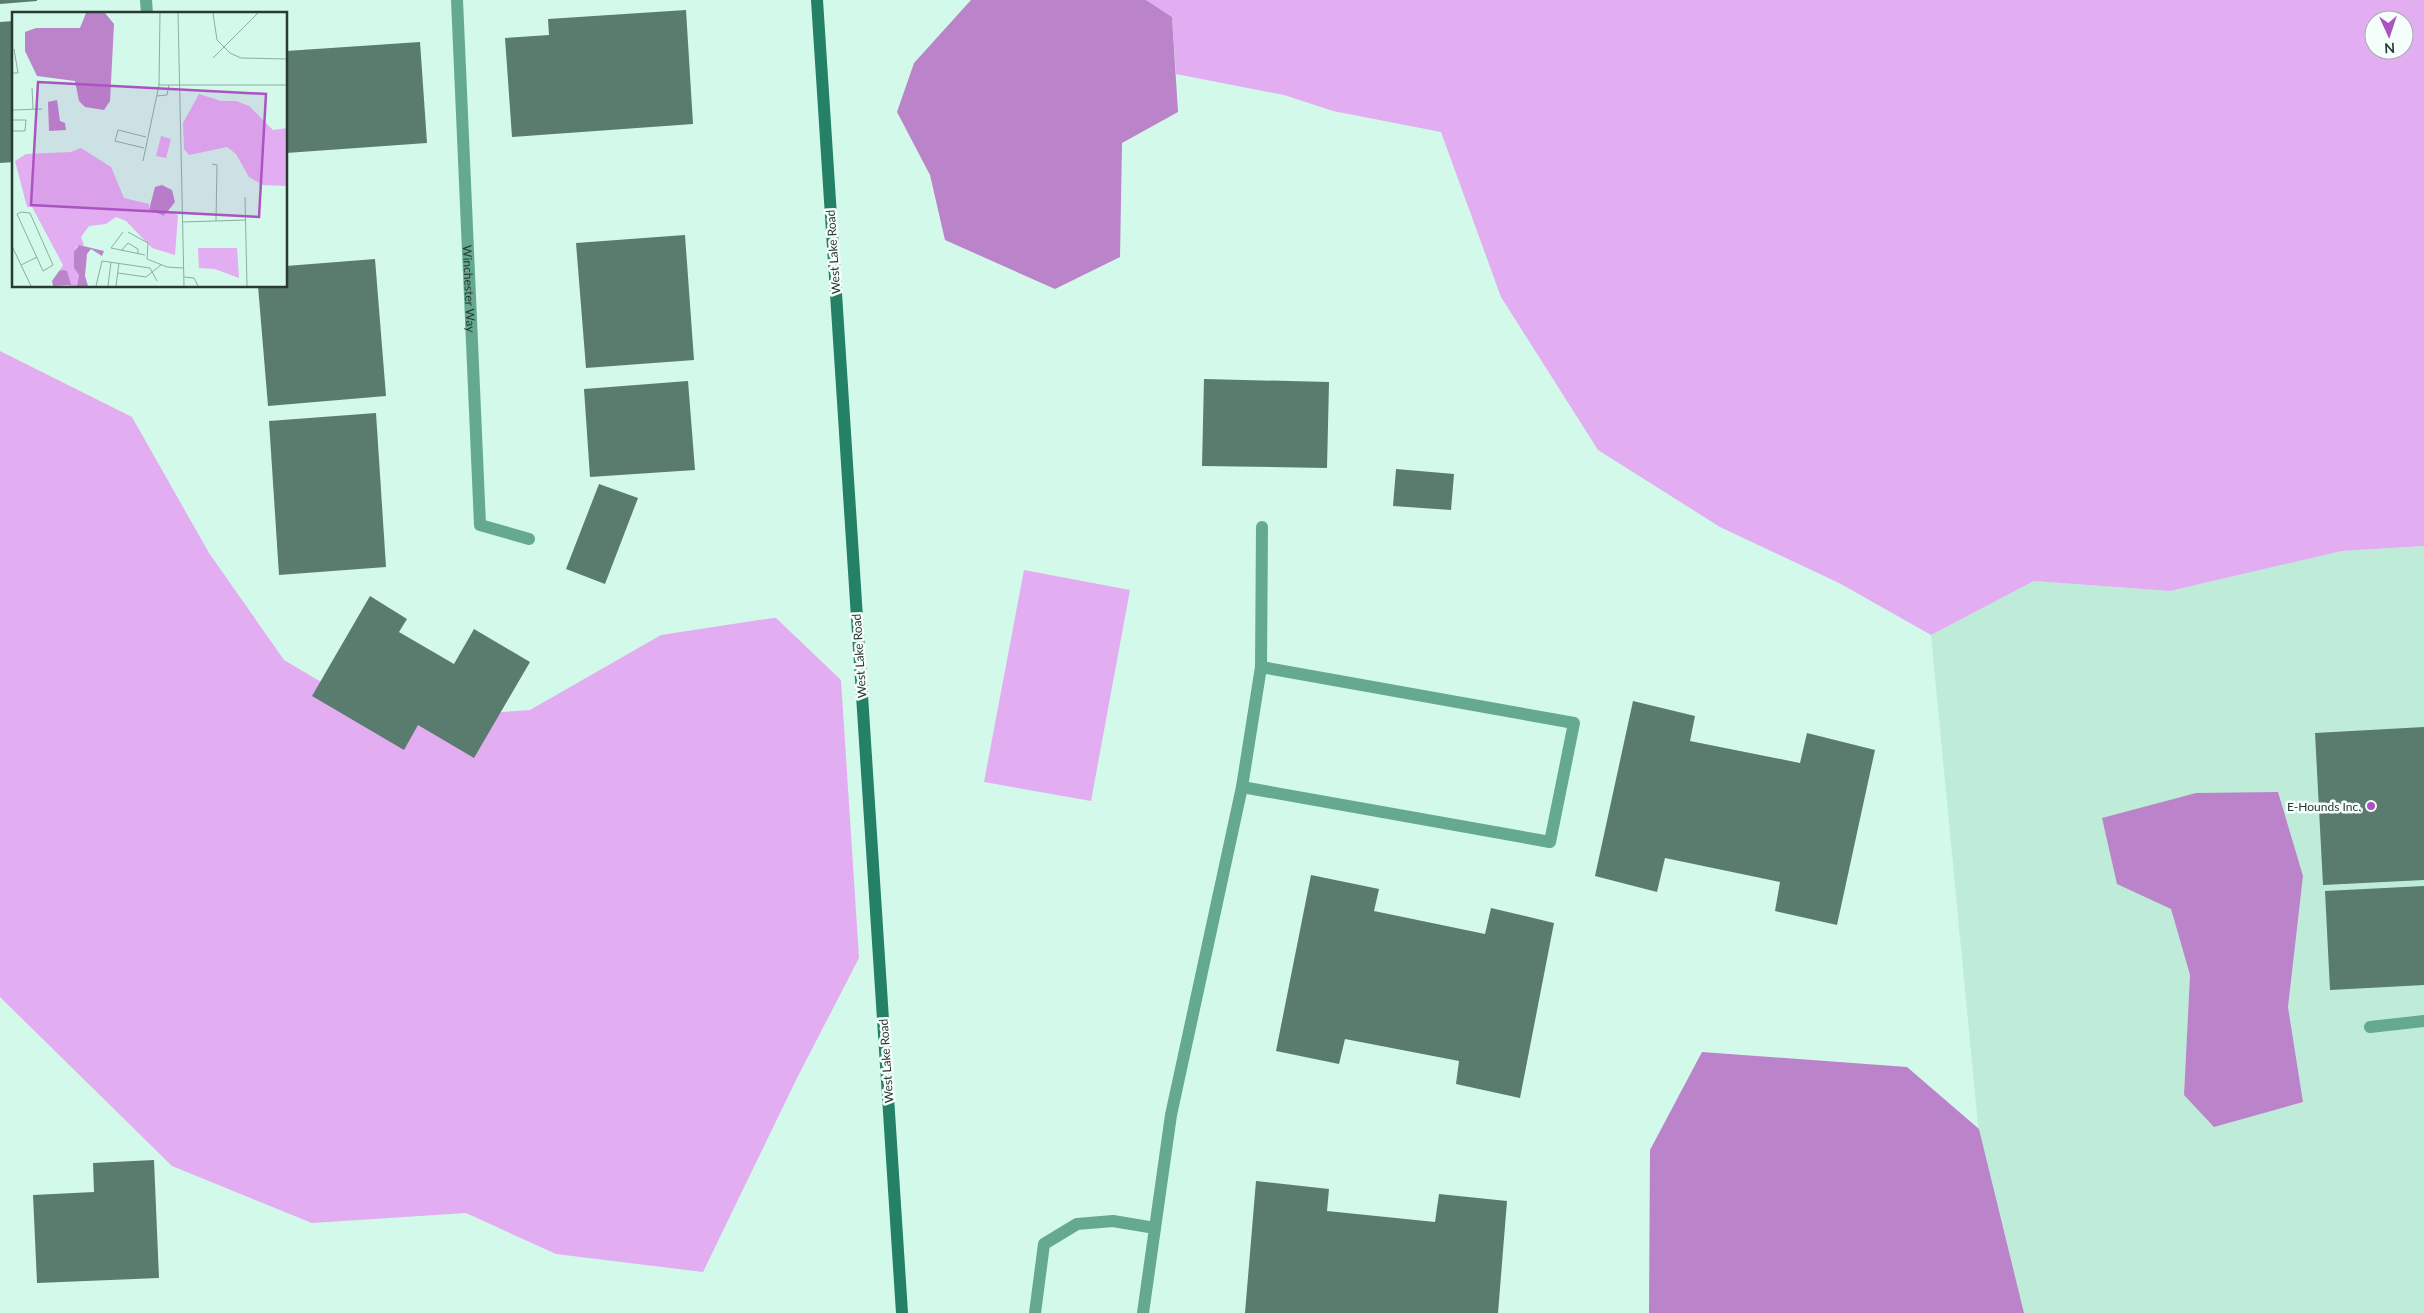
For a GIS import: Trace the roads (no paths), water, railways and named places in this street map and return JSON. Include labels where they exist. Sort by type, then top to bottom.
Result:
[{"type":"street","name":"Winchester Way","points":[[457,0],[480,526],[529,539]]},
{"type":"street","name":"West Lake Road","points":[[817,0],[902,1313]]},
{"type":"street","points":[[1143,1313],[1171,1115],[1242,787],[1261,667],[1262,527]]},
{"type":"street","points":[[1242,787],[1550,842],[1574,724],[1261,667]]},
{"type":"street","points":[[2370,1026],[2424,1021]]},
{"type":"street","points":[[1035,1313],[1044,1244],[1077,1224],[1113,1221],[1155,1228]]},
{"type":"place","name":"E-Hounds Inc.","points":[[2371,806]]}]
